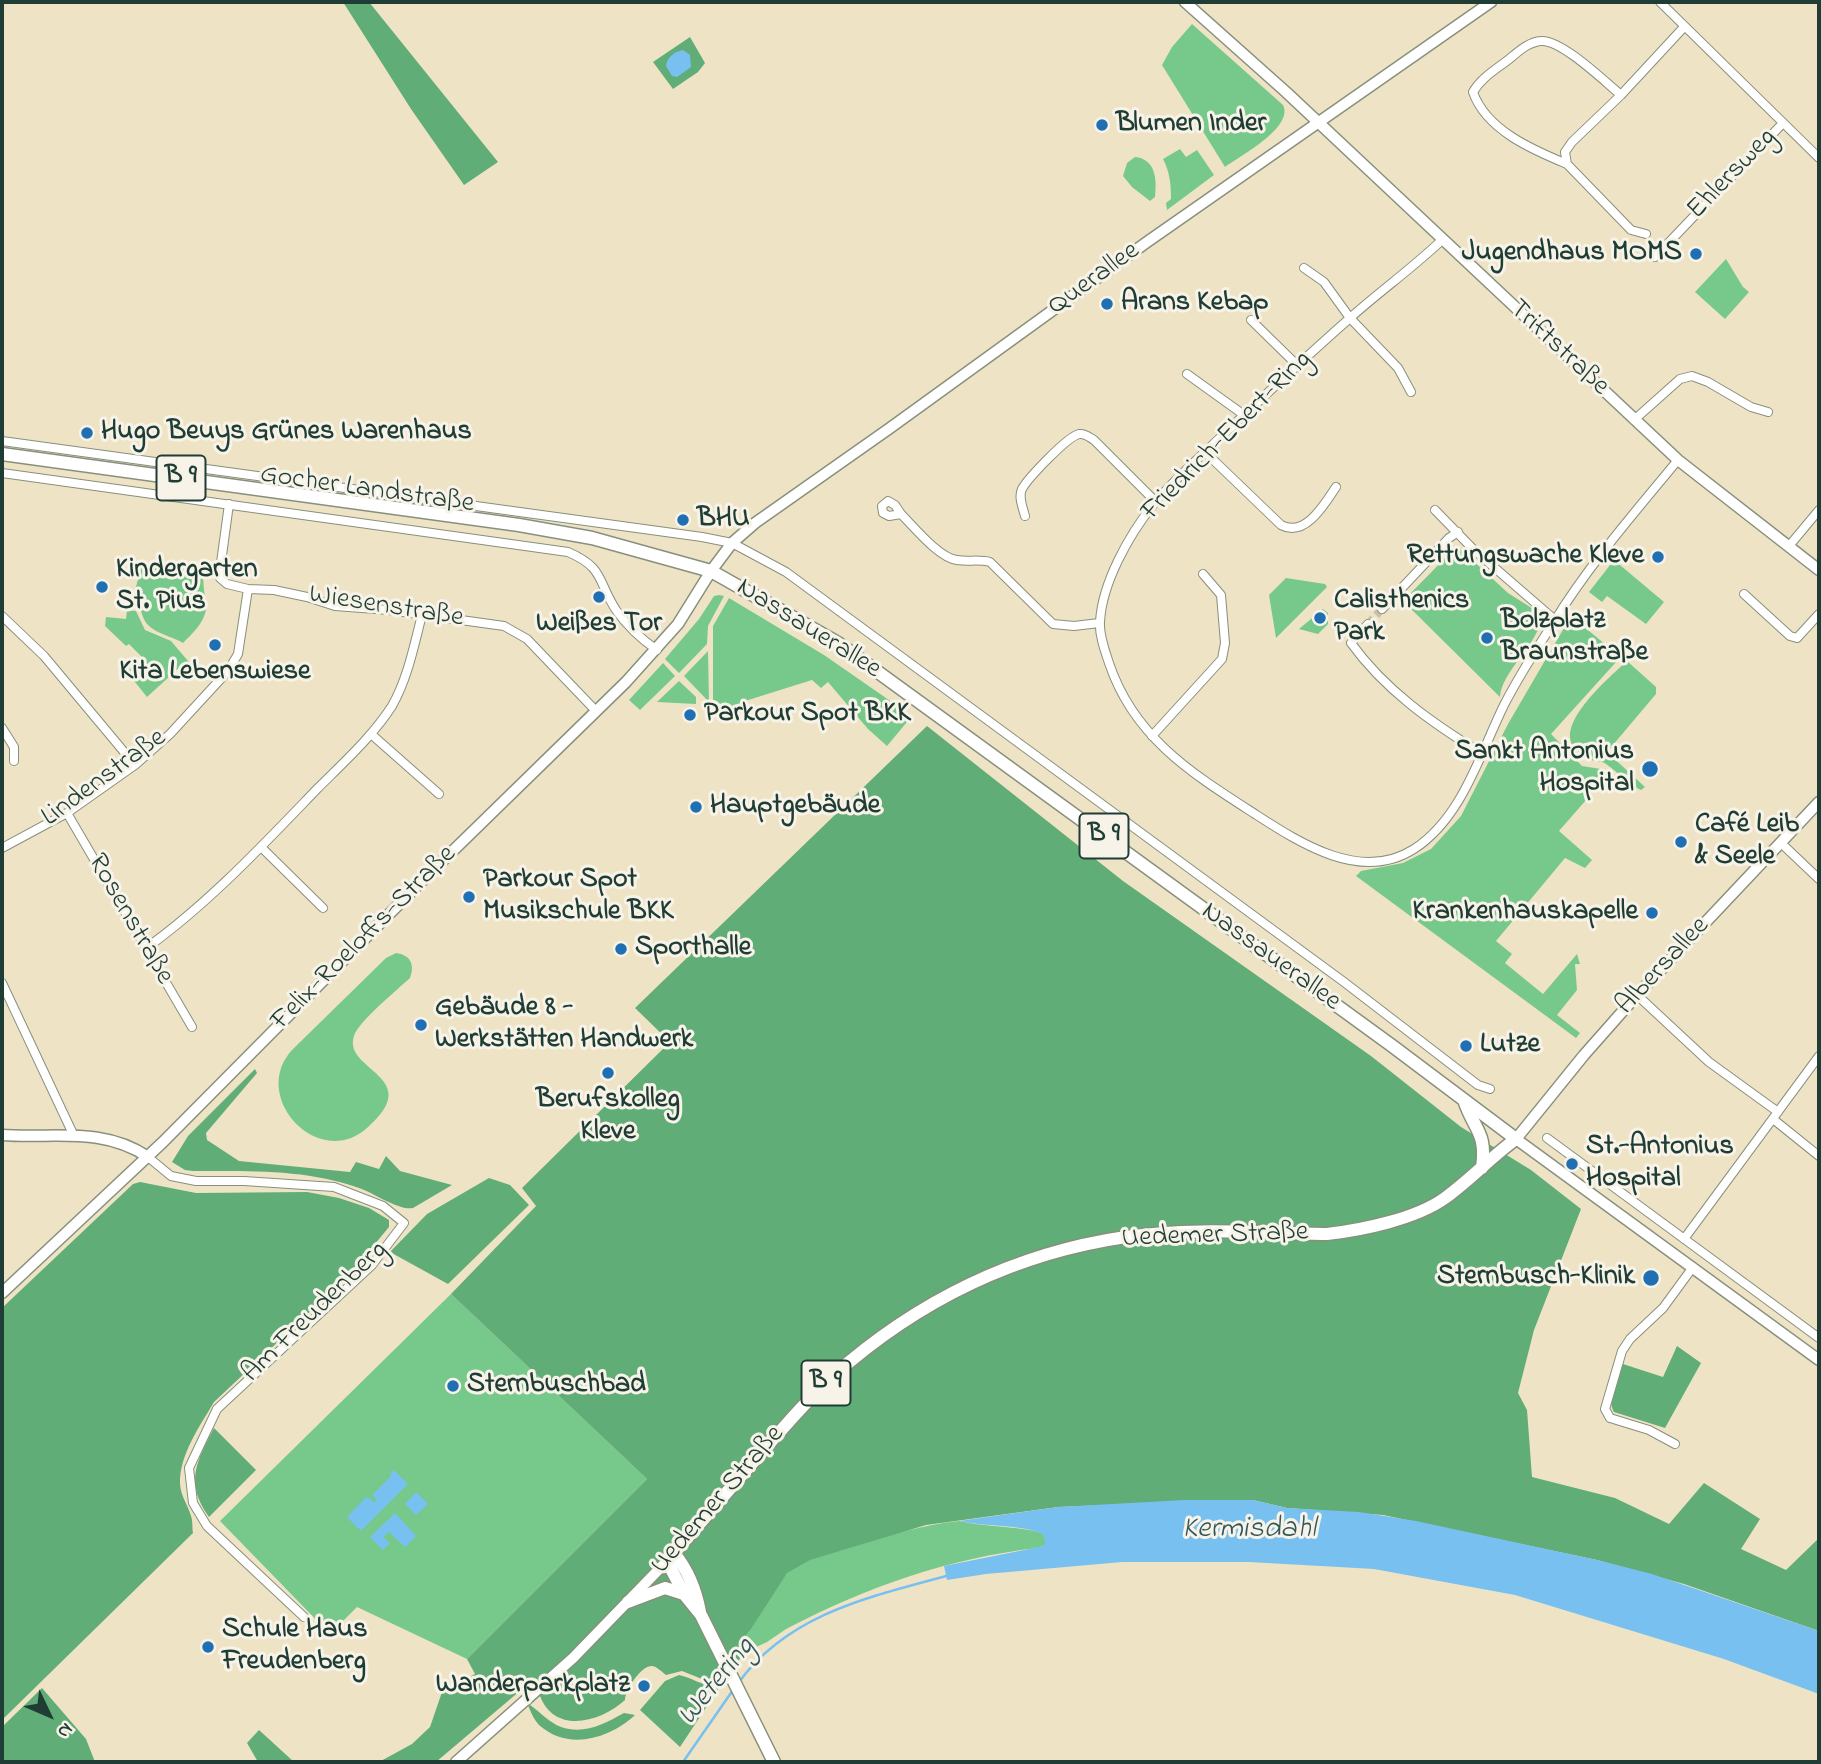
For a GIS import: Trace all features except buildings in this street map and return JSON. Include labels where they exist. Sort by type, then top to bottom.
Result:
[{"type":"main road","name":"Gocher Landstraße","points":[[2,454],[519,525],[592,538],[711,571]]},
{"type":"main road","name":"Nassauerallee","points":[[711,571],[838,643],[1516,1139]]},
{"type":"main road","points":[[1464,1099],[1470,1118],[1482,1138],[1482,1168]]},
{"type":"main road","name":"Uedemer Straße","points":[[671,1557],[798,1411],[832,1377],[885,1333],[948,1294],[1027,1260],[1074,1246],[1127,1236],[1198,1232],[1327,1234],[1348,1232],[1390,1221],[1433,1205],[1516,1139]]},
{"type":"main road","points":[[671,1557],[684,1594],[701,1615],[774,1762]]},
{"type":"main road","points":[[671,1557],[685,1566],[697,1595],[701,1615]]},
{"type":"main road","points":[[628,1602],[665,1588],[684,1594]]},
{"type":"street","name":"Triftstraße","points":[[1185,2],[1443,239],[1633,420],[1678,460],[1819,570]]},
{"type":"street","name":"Querallee","points":[[711,571],[736,539],[755,523],[1147,242],[1491,2]]},
{"type":"street","points":[[1660,2],[1819,158]]},
{"type":"street","points":[[1567,164],[1565,152],[1572,142],[1621,95],[1684,27]]},
{"type":"street","points":[[1621,95],[1570,54],[1543,40],[1529,44],[1479,81],[1473,92],[1477,105],[1501,128],[1524,146],[1567,164],[1632,230],[1646,234]]},
{"type":"street","name":"Ehlersweg","points":[[1655,257],[1783,123]]},
{"type":"street","name":"Friedrich-Ebert-Ring","points":[[1443,239],[1350,317],[1205,452],[1155,502],[1130,538],[1105,597],[1100,623],[1104,646],[1125,699],[1152,736],[1182,765],[1228,799],[1309,847],[1331,856],[1372,862],[1412,850],[1435,832],[1452,811],[1507,700],[1555,620],[1608,545],[1678,460]]},
{"type":"street","points":[[1304,268],[1324,282],[1350,317],[1398,368],[1411,393]]},
{"type":"street","points":[[1251,320],[1297,366]]},
{"type":"street","points":[[1187,374],[1244,415]]},
{"type":"street","points":[[1633,420],[1680,379],[1692,376],[1708,382],[1751,407],[1768,412]]},
{"type":"street","points":[[1025,516],[1021,491],[1069,440],[1078,434],[1086,434],[1094,440],[1155,502]]},
{"type":"street","name":"Gocher Landstraße","points":[[2,441],[702,537],[736,539]]},
{"type":"street","points":[[1205,452],[1289,530],[1300,527],[1313,518],[1336,487]]},
{"type":"street","name":"Gocher Landstraße","points":[[2,473],[568,552],[593,566],[616,610],[632,631],[657,650]]},
{"type":"street","name":"Wiesenstraße","points":[[229,504],[220,578],[226,584],[248,589],[274,590],[335,606],[504,626],[527,639],[596,711]]},
{"type":"street","points":[[1435,510],[1513,585],[1555,620]]},
{"type":"street","points":[[1789,546],[1819,510]]},
{"type":"street","points":[[901,514],[955,560],[980,559],[990,562],[1053,624],[1074,626],[1100,623]]},
{"type":"street","points":[[1382,609],[1449,538],[1458,532]]},
{"type":"street","name":"Nassauerallee","points":[[736,539],[786,572],[1343,982],[1478,1085],[1490,1089]]},
{"type":"street","name":"Felix-Roeloffs-Straße","points":[[2,1293],[148,1157],[424,879],[657,650],[678,624],[711,571]]},
{"type":"street","points":[[1152,736],[1222,659],[1225,643],[1221,595],[1203,574]]},
{"type":"street","name":"Lindenstraße","points":[[2,848],[67,813],[135,765],[170,734],[228,671],[238,654],[248,589]]},
{"type":"street","points":[[1744,594],[1790,636],[1797,638],[1819,614]]},
{"type":"street","points":[[145,949],[166,935],[261,847],[371,734],[393,703],[403,682],[422,615]]},
{"type":"street","points":[[2,617],[44,656],[135,765]]},
{"type":"street","points":[[1368,624],[1351,643],[1361,657],[1412,706],[1481,753]]},
{"type":"street","points":[[2,727],[14,747],[14,761]]},
{"type":"street","points":[[371,734],[439,794]]},
{"type":"street","name":"Albersallee","points":[[1516,1139],[1637,995],[1819,802]]},
{"type":"street","name":"Rosenstraße","points":[[67,813],[192,1027]]},
{"type":"street","points":[[1781,843],[1819,879]]},
{"type":"street","points":[[261,847],[323,908]]},
{"type":"street","points":[[2,983],[73,1134]]},
{"type":"street","points":[[1637,995],[1709,1062],[1819,1156]]},
{"type":"street","points":[[1684,1239],[1819,1056]]},
{"type":"street","points":[[2,1135],[73,1134],[114,1140],[148,1157]]},
{"type":"street","points":[[1547,1138],[1819,1338]]},
{"type":"street","name":"Nassauerallee","points":[[1516,1139],[1819,1360]]},
{"type":"street","name":"Am Freudenberg","points":[[148,1157],[171,1176],[195,1181],[244,1181],[334,1187],[383,1206],[404,1223],[372,1265],[217,1409],[189,1468],[193,1503],[207,1526],[304,1617]]},
{"type":"street","points":[[1675,1444],[1649,1430],[1610,1418],[1605,1409],[1622,1351],[1630,1339],[1663,1308],[1693,1267]]},
{"type":"street","name":"Uedemer Straße","points":[[456,1762],[531,1697],[671,1557]]},
{"type":"green space","points":[[343,2],[369,2],[498,162],[464,185],[411,109]]},
{"type":"green space","points":[[1192,24],[1283,105],[1281,122],[1274,131],[1225,167],[1162,65],[1172,47]]},
{"type":"green space","points":[[690,37],[705,63],[698,72],[673,89],[653,62]]},
{"type":"green space","points":[[1180,149],[1186,157],[1197,150],[1214,175],[1167,210],[1166,203],[1171,199],[1171,188],[1163,159]]},
{"type":"green space","points":[[1135,157],[1147,162],[1154,171],[1155,197],[1150,201],[1123,176],[1127,163]]},
{"type":"green space","points":[[1726,259],[1749,292],[1725,319],[1695,292]]},
{"type":"green space","name":"Bolzplatz Braunstraße","points":[[1457,546],[1508,593],[1538,612],[1541,618],[1534,637],[1507,677],[1500,697],[1403,601]]},
{"type":"green space","points":[[1614,560],[1664,602],[1646,624],[1607,596],[1602,602],[1589,592]]},
{"type":"green space","points":[[142,563],[204,571],[206,611],[199,626],[183,643],[150,627],[143,617],[134,595]]},
{"type":"green space","points":[[1286,578],[1325,584],[1327,587],[1276,638],[1269,595]]},
{"type":"green space","points":[[714,596],[724,596],[708,626],[707,644],[679,673],[665,659],[699,619]]},
{"type":"green space","points":[[729,598],[824,655],[912,716],[887,746],[868,729],[828,682],[821,688],[812,680],[742,702],[727,717],[713,705],[713,626]]},
{"type":"green space","name":"Calisthenics Park","points":[[1323,609],[1328,613],[1328,624],[1318,634],[1299,629]]},
{"type":"green space","points":[[127,610],[136,611],[145,630],[171,641],[194,668],[187,675],[180,667],[147,697],[127,672],[142,657],[105,626],[106,617],[126,619]]},
{"type":"green space","points":[[1571,616],[1618,655],[1617,661],[1551,734],[1582,766],[1601,769],[1614,779],[1606,787],[1600,784],[1559,831],[1592,860],[1585,868],[1565,858],[1496,941],[1512,954],[1505,963],[1543,994],[1577,954],[1580,964],[1575,964],[1577,990],[1557,1015],[1580,1033],[1576,1038],[1356,876],[1361,871],[1403,863],[1431,849],[1461,816],[1508,724]]},
{"type":"green space","points":[[708,651],[709,702],[684,676]]},
{"type":"green space","points":[[1627,661],[1656,687],[1656,694],[1607,752],[1645,787],[1641,790],[1604,763],[1584,756],[1574,747],[1570,737],[1578,713],[1587,701]]},
{"type":"green space","points":[[663,663],[675,676],[640,710],[629,700]]},
{"type":"green space","points":[[679,681],[696,697],[696,704],[657,702]]},
{"type":"green space","points":[[927,726],[1123,881],[1371,1056],[1461,1127],[1531,1170],[1581,1209],[1534,1330],[1518,1393],[1527,1410],[1532,1477],[1615,1498],[1669,1524],[1704,1483],[1760,1519],[1741,1549],[1786,1570],[1819,1538],[1819,1631],[1684,1584],[1597,1560],[1383,1515],[1287,1508],[1253,1500],[1058,1507],[926,1525],[810,1560],[787,1573],[744,1638],[743,1654],[724,1682],[712,1683],[682,1671],[666,1675],[652,1666],[643,1670],[634,1680],[625,1700],[592,1719],[567,1720],[556,1716],[540,1696],[530,1705],[553,1723],[578,1730],[594,1727],[624,1713],[635,1715],[601,1736],[575,1740],[550,1733],[536,1722],[521,1690],[436,1762],[379,1762],[412,1744],[430,1727],[442,1692],[475,1674],[467,1659],[647,1479],[451,1294],[536,1206],[522,1188],[670,1042],[635,1008]]},
{"type":"green space","points":[[396,953],[410,961],[410,978],[370,1015],[354,1036],[354,1048],[359,1058],[386,1085],[389,1097],[383,1111],[367,1128],[348,1139],[329,1141],[311,1135],[295,1123],[284,1107],[279,1088],[281,1069],[292,1050],[386,958]]},
{"type":"green space","points":[[255,1069],[257,1073],[206,1133],[207,1140],[239,1161],[350,1172],[356,1162],[379,1169],[386,1156],[400,1171],[452,1185],[413,1208],[407,1208],[359,1188],[319,1177],[277,1172],[193,1171],[185,1170],[172,1162],[188,1136]]},
{"type":"green space","points":[[489,1178],[510,1185],[529,1205],[448,1284],[390,1252],[427,1214]]},
{"type":"green space","points":[[140,1182],[196,1193],[307,1192],[339,1198],[369,1208],[389,1220],[389,1227],[349,1275],[214,1402],[191,1441],[181,1473],[181,1489],[192,1518],[193,1533],[2,1720],[2,1308],[133,1184]]},
{"type":"green space","name":"Sternbuschbad","points":[[451,1294],[647,1479],[467,1659],[357,1607],[330,1634],[220,1521]]},
{"type":"green space","points":[[1677,1346],[1701,1363],[1665,1428],[1614,1412],[1612,1394],[1623,1364],[1663,1377]]},
{"type":"green space","points":[[214,1428],[256,1470],[209,1517],[201,1504],[195,1482],[198,1461]]},
{"type":"green space","points":[[959,1521],[1039,1532],[1043,1534],[1046,1542],[1044,1546],[1037,1548],[973,1559],[879,1587],[819,1613],[743,1654],[744,1638],[789,1571],[818,1557],[890,1535]]},
{"type":"green space","points":[[679,1675],[705,1684],[721,1685],[680,1747],[640,1710],[665,1681]]},
{"type":"green space","points":[[42,1688],[86,1739],[95,1762],[2,1762],[2,1727]]},
{"type":"green space","points":[[259,1730],[294,1762],[258,1762],[247,1743]]},
{"type":"water","points":[[683,50],[690,55],[691,67],[677,77],[672,76],[666,66],[668,60]]},
{"type":"water","points":[[394,1470],[408,1484],[361,1531],[347,1517],[366,1497],[374,1503],[377,1500],[372,1495]]},
{"type":"water","points":[[416,1492],[428,1504],[416,1515],[405,1504]]},
{"type":"water","name":"Kermisdahl","points":[[1184,1500],[1253,1500],[1287,1508],[1359,1512],[1416,1521],[1652,1574],[1819,1631],[1819,1694],[1724,1659],[1515,1595],[1374,1569],[1249,1562],[1122,1562],[947,1580],[944,1566],[1044,1546],[1045,1542],[1043,1534],[1034,1531],[959,1521],[1058,1507]]},
{"type":"water","points":[[395,1513],[416,1536],[405,1547],[389,1532],[383,1537],[390,1543],[383,1550],[370,1537]]},
{"type":"waterway","name":"Wetering","points":[[739,1682],[759,1659],[806,1624],[860,1601],[946,1576]]},
{"type":"waterway","name":"Wetering","points":[[683,1762],[733,1690]]},
{"type":"tunnel","points":[[1368,624],[1382,609]]},
{"type":"place","name":"Blumen Inder","points":[[1102,125]]},
{"type":"place","name":"Jugendhaus MOMS","points":[[1696,254]]},
{"type":"place","name":"Arans Kebap","points":[[1107,304]]},
{"type":"place","name":"Hugo Beuys Grünes Warenhaus","points":[[87,433]]},
{"type":"place","name":"BHU","points":[[683,520]]},
{"type":"place","name":"Rettungswache Kleve","points":[[1658,557]]},
{"type":"place","name":"Kindergarten St. Pius","points":[[102,587]]},
{"type":"place","name":"Weißes Tor","points":[[599,597]]},
{"type":"place","name":"Calisthenics Park","points":[[1320,618]]},
{"type":"place","name":"Bolzplatz Braunstraße","points":[[1487,638]]},
{"type":"place","name":"Kita Lebenswiese","points":[[215,645]]},
{"type":"place","name":"Parkour Spot BKK","points":[[690,715]]},
{"type":"place","name":"Sankt Antonius Hospital","points":[[1650,769]]},
{"type":"place","name":"Hauptgebäude","points":[[696,807]]},
{"type":"place","name":"Café Leib & Seele","points":[[1681,842]]},
{"type":"place","name":"Parkour Spot Musikschule BKK","points":[[469,897]]},
{"type":"place","name":"Krankenhauskapelle","points":[[1652,913]]},
{"type":"place","name":"Sporthalle","points":[[621,949]]},
{"type":"place","name":"Gebäude 8 - Werkstätten Handwerk","points":[[421,1025]]},
{"type":"place","name":"Lutze","points":[[1466,1046]]},
{"type":"place","name":"Berufskolleg Kleve","points":[[608,1073]]},
{"type":"place","name":"St.-Antonius Hospital","points":[[1572,1164]]},
{"type":"place","name":"Sternbusch-Klinik","points":[[1651,1278]]},
{"type":"place","name":"Sternbuschbad","points":[[453,1386]]},
{"type":"place","name":"Schule Haus Freudenberg","points":[[208,1647]]},
{"type":"place","name":"Wanderparkplatz","points":[[644,1686]]}]
